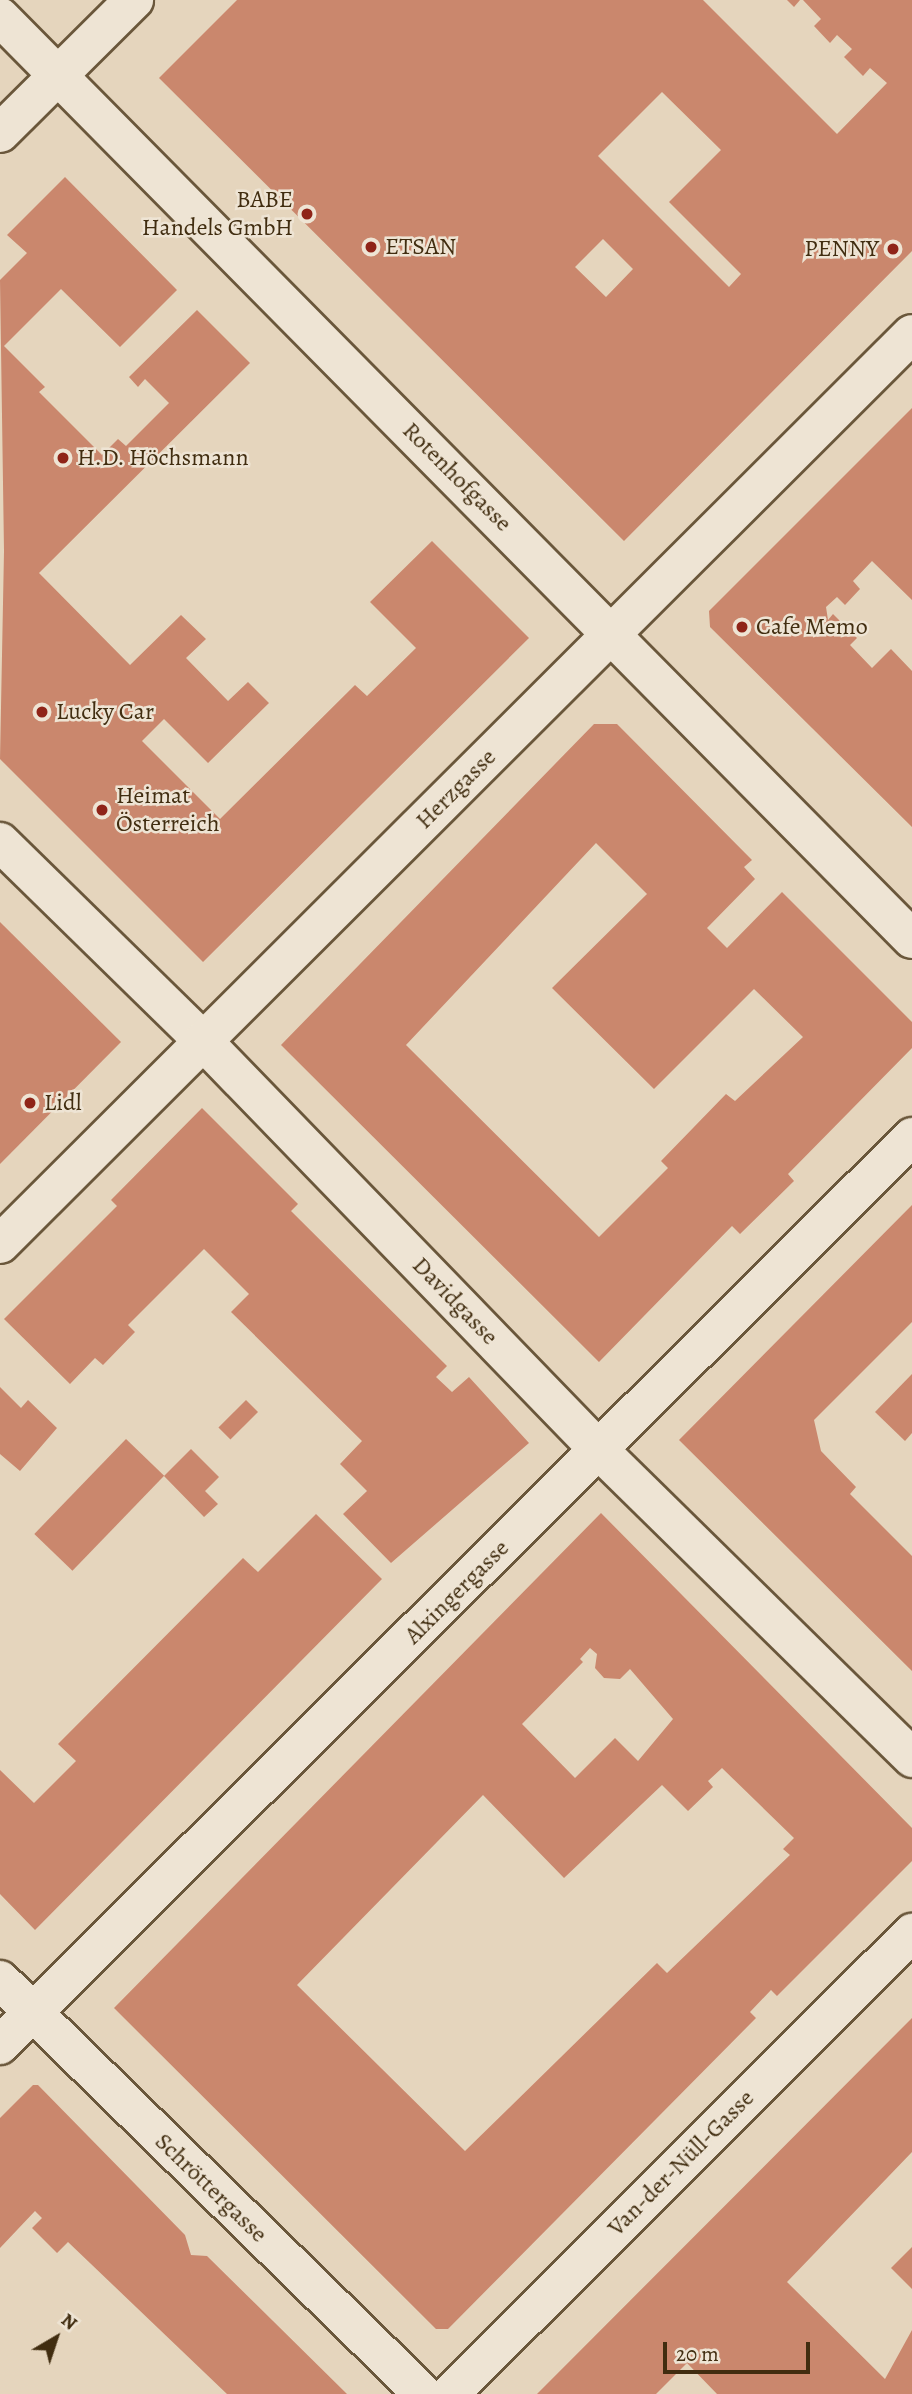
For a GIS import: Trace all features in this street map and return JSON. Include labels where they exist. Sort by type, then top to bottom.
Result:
[{"type":"street","points":[[0,133],[134,0]]},
{"type":"street","name":"Rotenhofgasse","points":[[0,17],[912,939]]},
{"type":"street","name":"Herzgasse","points":[[0,1244],[912,334]]},
{"type":"street","name":"Davidgasse","points":[[0,842],[203,1041],[600,1451],[912,1758]]},
{"type":"street","name":"Alxingergasse","points":[[0,2045],[600,1451],[912,1137]]},
{"type":"street","name":"Van-der-Nüll-Gasse","points":[[450,2394],[912,1933]]},
{"type":"street","name":"Schröttergasse","points":[[0,1980],[423,2394]]},
{"type":"building","points":[[237,0],[703,0],[837,134],[887,83],[870,68],[863,76],[844,57],[852,49],[837,35],[830,43],[814,26],[821,19],[803,0],[912,0],[912,251],[624,541],[159,78]],"holes":[[[662,92],[721,150],[669,202],[741,274],[729,287],[598,156]],[[603,239],[633,269],[606,297],[575,267]]]},
{"type":"building","points":[[787,0],[800,0],[794,7]]},
{"type":"building","points":[[65,177],[177,290],[120,347],[61,289],[4,346],[45,387],[39,392],[102,455],[118,439],[126,446],[169,403],[145,379],[138,387],[129,377],[197,310],[250,363],[39,573],[130,665],[181,615],[206,639],[186,658],[228,701],[248,682],[269,703],[208,763],[164,719],[142,741],[220,819],[355,685],[367,696],[416,648],[370,602],[432,541],[529,638],[203,962],[0,759],[4,551],[0,280],[27,253],[7,235]]},
{"type":"building","points":[[912,408],[912,600],[872,561],[853,581],[860,589],[845,605],[837,597],[826,607],[828,620],[833,614],[857,638],[850,645],[872,668],[891,649],[912,671],[912,827],[710,627],[709,611]]},
{"type":"building","points":[[594,724],[617,724],[752,860],[744,867],[755,879],[707,928],[727,948],[782,892],[912,1022],[912,1048],[788,1174],[794,1181],[740,1234],[732,1226],[599,1362],[281,1045]],"holes":[[[596,843],[647,894],[552,988],[654,1089],[754,989],[803,1037],[735,1101],[726,1094],[661,1161],[668,1168],[599,1237],[406,1045]]]},
{"type":"building","name":"Lidl","points":[[0,922],[121,1042],[0,1164]]},
{"type":"building","points":[[202,1108],[298,1204],[291,1211],[447,1366],[436,1377],[452,1392],[469,1377],[529,1443],[391,1563],[343,1514],[367,1491],[340,1464],[362,1441],[231,1312],[249,1294],[204,1249],[128,1325],[135,1332],[103,1365],[95,1358],[70,1384],[4,1319],[117,1206],[111,1200]]},
{"type":"building","points":[[912,1205],[912,1322],[814,1420],[821,1451],[856,1487],[850,1494],[912,1556],[912,1671],[679,1440]]},
{"type":"building","points":[[912,1374],[912,1433],[905,1441],[875,1412]]},
{"type":"building","points":[[0,1387],[21,1408],[28,1400],[57,1428],[20,1471],[0,1454]]},
{"type":"building","points":[[246,1400],[258,1412],[230,1440],[218,1428]]},
{"type":"building","points":[[126,1439],[164,1476],[72,1571],[34,1534]]},
{"type":"building","points":[[191,1449],[219,1477],[205,1491],[218,1504],[204,1517],[164,1476]]},
{"type":"building","points":[[601,1513],[912,1828],[912,1861],[777,1996],[771,1990],[750,2012],[756,2018],[448,2329],[436,2329],[114,2008]],"holes":[[[590,1648],[597,1654],[595,1668],[604,1678],[620,1679],[630,1669],[673,1719],[638,1761],[615,1738],[575,1778],[522,1724],[583,1662],[580,1659]],[[722,1768],[794,1838],[783,1849],[790,1855],[667,1973],[657,1963],[465,2151],[297,1985],[483,1795],[564,1878],[662,1785],[688,1811],[713,1787],[708,1781]]]},
{"type":"building","points":[[316,1514],[382,1579],[35,1930],[0,1894],[0,1770],[34,1803],[76,1761],[58,1744],[243,1558],[258,1572]]},
{"type":"building","points":[[912,2018],[912,2152],[787,2282],[885,2379],[912,2330],[912,2394],[717,2394],[687,2363],[656,2394],[537,2394]]},
{"type":"building","points":[[33,2085],[38,2085],[185,2235],[191,2255],[207,2256],[347,2394],[227,2394],[68,2242],[57,2253],[32,2228],[42,2218],[35,2211],[0,2248],[0,2118]]},
{"type":"building","points":[[912,2247],[912,2289],[891,2268]]},
{"type":"place","name":"BABE Handels GmbH","points":[[307,214]]},
{"type":"place","name":"ETSAN","points":[[371,247]]},
{"type":"place","name":"PENNY","points":[[893,249]]},
{"type":"place","name":"H.D. Höchsmann","points":[[63,458]]},
{"type":"place","name":"Cafe Memo","points":[[742,627]]},
{"type":"place","name":"Lucky Car","points":[[42,712]]},
{"type":"place","name":"Heimat Österreich","points":[[102,810]]},
{"type":"place","name":"Lidl","points":[[30,1103]]}]
